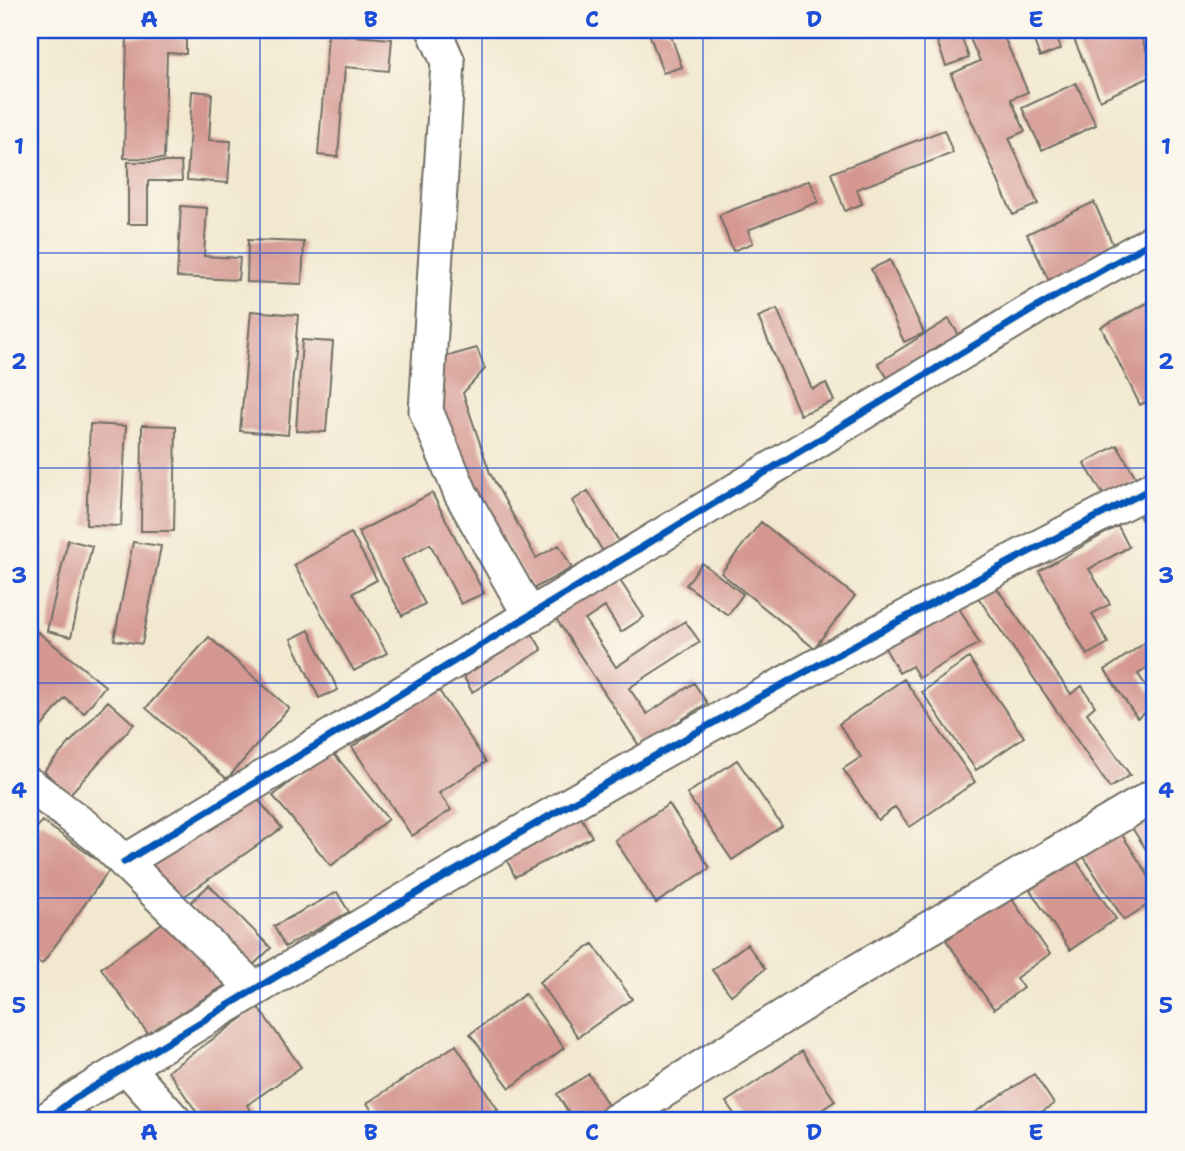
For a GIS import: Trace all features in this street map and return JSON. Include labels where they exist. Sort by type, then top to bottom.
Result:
[{"type":"street","points":[[434,30],[449,62],[426,411],[461,494],[530,616]]},
{"type":"street","points":[[124,862],[1030,312],[1155,240]]},
{"type":"street","points":[[45,1121],[74,1099],[317,951],[688,737],[1022,554],[1155,487]]},
{"type":"street","points":[[30,785],[100,838],[254,989]]},
{"type":"street","points":[[615,1121],[840,981],[1155,795]]},
{"type":"street","points":[[126,1068],[175,1121]]},
{"type":"building","points":[[648,30],[669,30],[682,67],[663,73]]},
{"type":"building","points":[[933,30],[959,30],[969,58],[946,66]]},
{"type":"building","points":[[966,30],[1001,30],[1028,92],[1011,99],[1025,131],[1009,138],[1038,204],[1013,215],[951,74],[980,61]]},
{"type":"building","points":[[1030,30],[1054,30],[1061,49],[1040,57]]},
{"type":"building","points":[[1070,30],[1138,30],[1155,75],[1100,100]]},
{"type":"building","points":[[328,34],[392,39],[389,71],[345,67],[338,157],[318,155]]},
{"type":"building","points":[[127,37],[186,38],[186,54],[167,53],[164,159],[124,158]]},
{"type":"building","points":[[30,74],[40,135],[30,136]]},
{"type":"building","points":[[1076,83],[1096,125],[1042,150],[1022,108]]},
{"type":"building","points":[[192,91],[212,93],[209,140],[231,141],[228,183],[187,180]]},
{"type":"building","points":[[944,130],[953,153],[857,189],[862,204],[845,211],[831,173]]},
{"type":"building","points":[[128,162],[181,162],[182,181],[148,181],[148,224],[128,224]]},
{"type":"building","points":[[810,180],[818,202],[748,230],[753,243],[733,251],[719,215]]},
{"type":"building","points":[[1094,202],[1115,249],[1049,281],[1027,234]]},
{"type":"building","points":[[181,206],[207,208],[204,256],[240,258],[238,280],[177,277]]},
{"type":"building","points":[[248,240],[304,242],[302,284],[247,282]]},
{"type":"building","points":[[890,260],[924,333],[904,342],[871,269]]},
{"type":"building","points":[[1155,299],[1155,397],[1140,405],[1101,327]]},
{"type":"building","points":[[777,309],[812,389],[826,383],[834,401],[800,415],[758,317]]},
{"type":"building","points":[[251,311],[298,315],[288,435],[240,431]]},
{"type":"building","points":[[949,319],[962,340],[891,383],[878,363]]},
{"type":"building","points":[[302,340],[333,342],[326,432],[296,431]]},
{"type":"building","points":[[477,348],[485,369],[463,393],[490,473],[536,558],[559,545],[572,568],[533,589],[478,500],[433,394],[441,358]]},
{"type":"building","points":[[90,424],[126,426],[121,526],[86,525]]},
{"type":"building","points":[[142,425],[176,426],[174,531],[141,531]]},
{"type":"building","points":[[1117,445],[1138,481],[1106,499],[1084,463]]},
{"type":"building","points":[[588,491],[620,543],[604,553],[572,501]]},
{"type":"building","points":[[432,493],[484,593],[461,604],[430,544],[402,560],[425,604],[402,616],[358,532]]},
{"type":"building","points":[[1155,508],[1155,544],[1140,517]]},
{"type":"building","points":[[761,522],[855,596],[814,648],[721,573]]},
{"type":"building","points":[[1118,526],[1129,547],[1089,569],[1110,604],[1092,614],[1108,643],[1087,655],[1039,571]]},
{"type":"building","points":[[351,533],[377,580],[353,593],[387,653],[354,671],[294,565]]},
{"type":"building","points":[[68,540],[92,546],[71,637],[47,631]]},
{"type":"building","points":[[133,542],[161,546],[142,644],[114,640]]},
{"type":"building","points":[[702,563],[743,594],[728,615],[686,585]]},
{"type":"building","points":[[615,573],[644,617],[621,632],[605,607],[585,620],[616,667],[685,621],[700,642],[629,688],[647,714],[694,683],[707,703],[640,747],[553,614]]},
{"type":"building","points":[[994,584],[1071,694],[1082,686],[1095,706],[1087,713],[1130,775],[1110,788],[977,596]]},
{"type":"building","points":[[958,606],[979,643],[919,678],[912,666],[899,673],[885,648]]},
{"type":"building","points":[[527,625],[542,650],[472,692],[458,666]]},
{"type":"building","points":[[309,630],[338,690],[319,698],[291,639]]},
{"type":"building","points":[[38,632],[105,686],[84,713],[65,698],[30,741],[30,679],[35,672],[30,667],[30,643]]},
{"type":"building","points":[[1155,636],[1155,668],[1153,664],[1138,674],[1155,699],[1155,706],[1137,718],[1105,670]]},
{"type":"building","points":[[209,637],[289,708],[227,779],[146,708]]},
{"type":"building","points":[[969,658],[1024,737],[976,770],[922,692]]},
{"type":"building","points":[[904,679],[975,782],[910,827],[895,807],[878,820],[843,769],[861,757],[839,724]]},
{"type":"building","points":[[438,689],[486,762],[439,793],[451,810],[412,836],[352,747]]},
{"type":"building","points":[[108,701],[134,724],[69,795],[44,771]]},
{"type":"building","points":[[330,749],[388,819],[331,866],[273,796]]},
{"type":"building","points":[[737,760],[782,826],[732,860],[687,794]]},
{"type":"building","points":[[249,789],[282,828],[179,900],[144,866]]},
{"type":"building","points":[[669,804],[710,868],[656,903],[615,840]]},
{"type":"building","points":[[1155,808],[1155,863],[1130,825]]},
{"type":"building","points":[[580,815],[592,837],[515,877],[504,854]]},
{"type":"building","points":[[42,821],[110,869],[42,964],[30,956],[30,837]]},
{"type":"building","points":[[1119,830],[1155,886],[1155,900],[1124,920],[1082,854]]},
{"type":"building","points":[[1075,859],[1116,919],[1070,950],[1030,890]]},
{"type":"building","points":[[209,885],[271,948],[249,969],[188,905]]},
{"type":"building","points":[[337,892],[349,912],[285,947],[274,926]]},
{"type":"building","points":[[1009,895],[1050,954],[1016,978],[1023,988],[994,1009],[946,940]]},
{"type":"building","points":[[165,921],[225,985],[148,1034],[101,968]]},
{"type":"building","points":[[593,944],[632,999],[578,1037],[539,982]]},
{"type":"building","points":[[747,944],[765,969],[731,995],[712,970]]},
{"type":"building","points":[[525,994],[564,1048],[510,1088],[470,1034]]},
{"type":"building","points":[[258,1007],[301,1067],[247,1105],[258,1121],[203,1121],[168,1071]]},
{"type":"building","points":[[456,1045],[498,1110],[480,1121],[379,1121],[367,1103]]},
{"type":"building","points":[[802,1051],[835,1101],[813,1116],[817,1121],[739,1121],[726,1102]]},
{"type":"building","points":[[589,1074],[612,1112],[596,1121],[574,1121],[557,1094]]},
{"type":"building","points":[[1034,1074],[1054,1104],[1038,1114],[1043,1121],[976,1121],[972,1114]]},
{"type":"building","points":[[87,1110],[95,1121],[72,1121]]},
{"type":"cycle path","points":[[124,862],[1042,304],[1155,240]]},
{"type":"cycle path","points":[[45,1121],[74,1099],[207,1018],[608,782],[880,631],[1155,487]]}]
